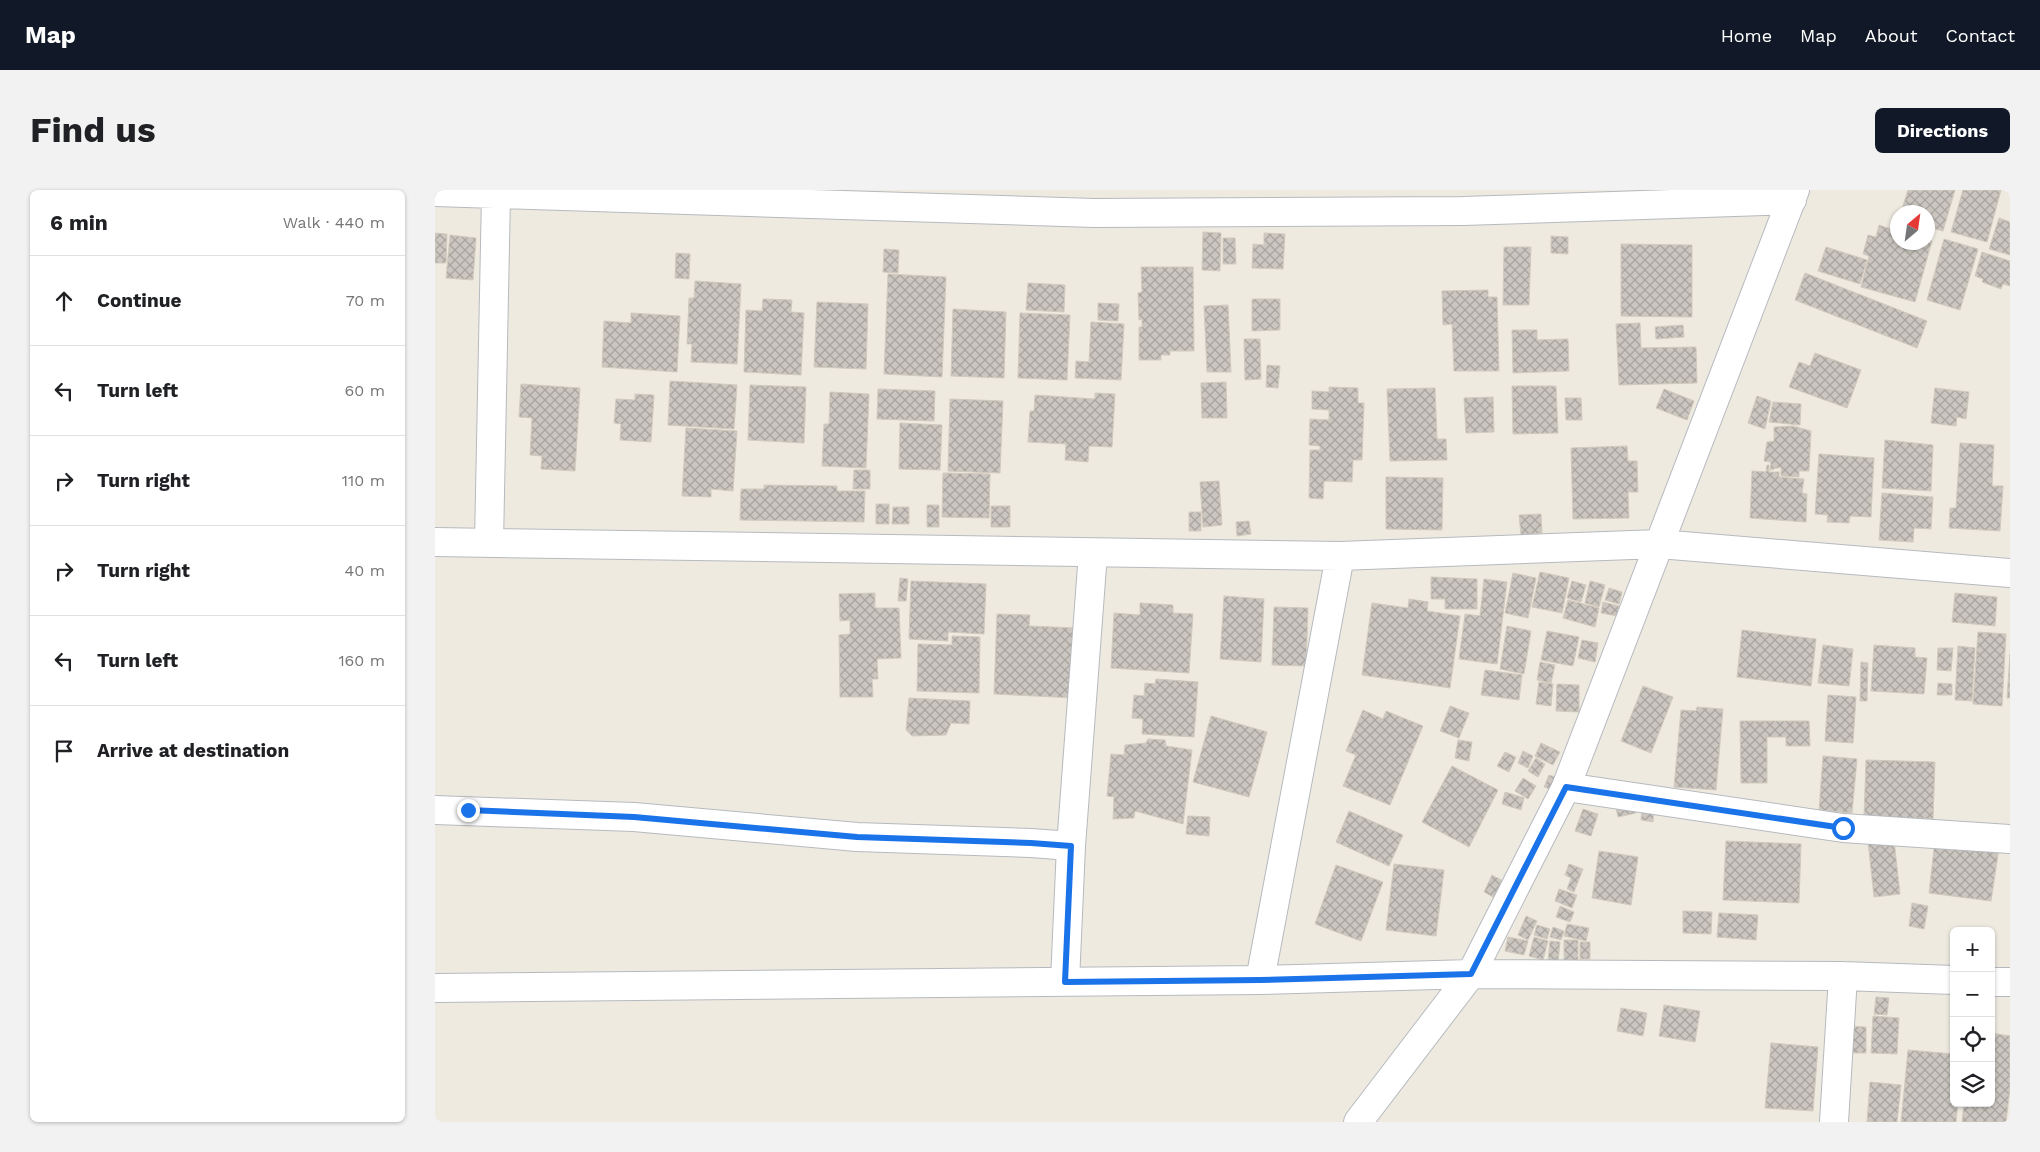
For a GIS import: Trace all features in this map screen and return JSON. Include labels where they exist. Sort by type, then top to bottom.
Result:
[{"type":"street","points":[[435,192],[1094,213],[1463,211],[1793,195],[1566,787],[1471,974],[1358,1122]]},
{"type":"street","points":[[489,543],[495,195]]},
{"type":"street","points":[[435,542],[1340,556],[1659,544],[2010,573]]},
{"type":"street","points":[[1065,982],[1071,846],[1093,553]]},
{"type":"street","points":[[1260,980],[1340,556]]},
{"type":"street","points":[[1566,787],[1843,828],[2010,838]]},
{"type":"street","points":[[435,810],[634,817],[857,837],[1071,846]]},
{"type":"street","points":[[435,988],[1260,980],[1471,974],[1843,976],[1950,980]]},
{"type":"street","points":[[1834,1122],[1843,976]]},
{"type":"street","points":[[1995,982],[2010,982]]},
{"type":"building","points":[[1908,190],[1955,190],[1943,231],[1935,229],[1935,205],[1903,205]]},
{"type":"building","points":[[1963,190],[2001,190],[1987,242],[1951,232]]},
{"type":"building","points":[[1999,218],[2010,222],[2010,255],[1989,249]]},
{"type":"building","points":[[1879,225],[1890,229],[1890,250],[1929,250],[1915,302],[1861,287],[1869,256],[1863,254],[1868,235],[1876,237]]},
{"type":"building","points":[[1203,232],[1221,233],[1220,271],[1202,270]]},
{"type":"building","points":[[435,233],[447,234],[446,263],[435,263]]},
{"type":"building","points":[[1264,233],[1285,234],[1283,269],[1252,268],[1253,244],[1264,245]]},
{"type":"building","points":[[450,235],[476,238],[473,280],[446,278]]},
{"type":"building","points":[[1551,236],[1568,237],[1568,254],[1551,253]]},
{"type":"building","points":[[1223,238],[1235,238],[1236,264],[1223,264]]},
{"type":"building","points":[[1944,239],[1978,249],[1960,310],[1927,300]]},
{"type":"building","points":[[1621,244],[1692,245],[1692,317],[1621,316]]},
{"type":"building","points":[[1504,247],[1531,247],[1529,305],[1503,305]]},
{"type":"building","points":[[1826,247],[1867,260],[1860,284],[1818,271]]},
{"type":"building","points":[[884,249],[899,250],[898,273],[883,272]]},
{"type":"building","points":[[1982,252],[2010,261],[2010,286],[2003,284],[2001,289],[1982,282],[1983,279],[1975,276]]},
{"type":"building","points":[[676,253],[690,254],[689,279],[675,278]]},
{"type":"building","points":[[1141,267],[1193,267],[1194,351],[1170,351],[1170,355],[1161,355],[1161,360],[1139,360],[1139,327],[1142,327],[1142,319],[1139,320],[1138,293],[1142,292]]},
{"type":"building","points":[[1805,273],[1927,321],[1917,348],[1795,300]]},
{"type":"building","points":[[888,274],[946,277],[942,377],[884,374]]},
{"type":"building","points":[[695,281],[741,284],[737,364],[691,362],[692,344],[687,344],[689,298],[694,298]]},
{"type":"building","points":[[1028,283],[1065,285],[1064,312],[1026,310]]},
{"type":"building","points":[[1488,290],[1488,297],[1497,297],[1499,371],[1454,371],[1452,324],[1443,325],[1442,291]]},
{"type":"building","points":[[763,299],[792,300],[791,312],[804,313],[801,375],[744,372],[746,310],[762,311]]},
{"type":"building","points":[[1252,299],[1280,299],[1280,330],[1252,331]]},
{"type":"building","points":[[817,302],[868,304],[866,369],[814,367]]},
{"type":"building","points":[[1098,303],[1119,304],[1118,321],[1098,320]]},
{"type":"building","points":[[1228,305],[1231,372],[1207,372],[1204,306]]},
{"type":"building","points":[[953,309],[1006,312],[1004,378],[951,376]]},
{"type":"building","points":[[631,313],[680,316],[677,372],[602,367],[604,321],[631,323]]},
{"type":"building","points":[[1020,313],[1070,315],[1067,380],[1018,378]]},
{"type":"building","points":[[1091,322],[1124,324],[1121,380],[1075,378],[1076,361],[1089,362]]},
{"type":"building","points":[[1640,323],[1641,348],[1696,347],[1697,383],[1619,385],[1616,324]]},
{"type":"building","points":[[1683,325],[1684,337],[1656,339],[1655,327]]},
{"type":"building","points":[[1512,330],[1537,330],[1537,340],[1568,339],[1569,371],[1513,373]]},
{"type":"building","points":[[1244,339],[1260,339],[1261,379],[1245,380]]},
{"type":"building","points":[[1815,353],[1861,370],[1847,408],[1789,387],[1799,362],[1810,366]]},
{"type":"building","points":[[1267,365],[1280,366],[1278,388],[1266,387]]},
{"type":"building","points":[[670,381],[737,385],[734,429],[668,425]]},
{"type":"building","points":[[1226,382],[1227,418],[1202,418],[1201,383]]},
{"type":"building","points":[[521,384],[580,388],[575,471],[541,469],[542,456],[530,455],[532,418],[519,417]]},
{"type":"building","points":[[750,385],[806,387],[804,443],[748,440]]},
{"type":"building","points":[[1512,386],[1556,386],[1558,433],[1513,434]]},
{"type":"building","points":[[1329,387],[1358,388],[1358,403],[1364,403],[1362,460],[1353,460],[1352,482],[1324,481],[1323,499],[1309,498],[1310,450],[1320,450],[1320,446],[1309,445],[1310,419],[1329,420],[1329,410],[1312,409],[1312,391],[1329,392]]},
{"type":"building","points":[[1435,388],[1437,439],[1446,439],[1447,460],[1390,461],[1387,389]]},
{"type":"building","points":[[1935,388],[1969,392],[1966,419],[1957,417],[1956,426],[1931,423]]},
{"type":"building","points":[[878,389],[935,391],[934,421],[877,419]]},
{"type":"building","points":[[1664,389],[1694,401],[1687,420],[1656,408]]},
{"type":"building","points":[[830,392],[869,394],[866,468],[822,466],[824,424],[829,424]]},
{"type":"building","points":[[1095,393],[1115,394],[1112,447],[1089,446],[1088,462],[1065,460],[1066,444],[1028,442],[1030,411],[1034,411],[1035,395],[1095,399]]},
{"type":"building","points":[[635,394],[654,395],[651,442],[620,440],[621,424],[614,423],[616,399],[635,400]]},
{"type":"building","points":[[1757,396],[1771,401],[1765,429],[1748,423]]},
{"type":"building","points":[[1493,397],[1494,432],[1466,433],[1464,398]]},
{"type":"building","points":[[1565,398],[1581,398],[1582,420],[1566,420]]},
{"type":"building","points":[[950,399],[1003,401],[1000,473],[948,471]]},
{"type":"building","points":[[1773,402],[1801,404],[1800,425],[1769,422]]},
{"type":"building","points":[[900,423],[942,425],[940,470],[899,469]]},
{"type":"building","points":[[1793,426],[1811,431],[1809,471],[1799,471],[1799,477],[1781,476],[1781,467],[1770,470],[1771,462],[1764,461],[1767,442],[1774,441],[1774,427]]},
{"type":"building","points":[[686,428],[737,431],[733,491],[711,489],[711,497],[682,496]]},
{"type":"building","points":[[1885,440],[1933,445],[1931,491],[1882,488]]},
{"type":"building","points":[[1960,443],[1994,445],[1992,486],[2003,486],[2000,531],[1949,528],[1950,508],[1956,508]]},
{"type":"building","points":[[1627,446],[1628,461],[1637,461],[1638,492],[1628,492],[1629,518],[1573,519],[1571,448]]},
{"type":"building","points":[[1819,454],[1874,458],[1871,517],[1850,516],[1849,523],[1827,522],[1828,515],[1815,514]]},
{"type":"building","points":[[1767,465],[1769,465],[1769,472],[1779,472],[1779,477],[1804,479],[1802,493],[1807,494],[1806,522],[1750,518],[1752,471],[1766,472]]},
{"type":"building","points":[[854,470],[870,470],[870,489],[853,489]]},
{"type":"building","points":[[943,473],[990,474],[989,518],[942,517]]},
{"type":"building","points":[[1386,477],[1443,478],[1442,530],[1386,529]]},
{"type":"building","points":[[1219,481],[1222,525],[1203,527],[1200,482]]},
{"type":"building","points":[[764,485],[837,486],[837,491],[865,491],[864,522],[740,520],[741,489],[764,489]]},
{"type":"building","points":[[1882,493],[1933,497],[1931,529],[1914,528],[1913,542],[1879,540]]},
{"type":"building","points":[[876,504],[889,504],[889,524],[876,524]]},
{"type":"building","points":[[927,505],[939,505],[939,527],[927,527]]},
{"type":"building","points":[[991,506],[1010,506],[1010,527],[991,527]]},
{"type":"building","points":[[893,507],[909,507],[909,524],[892,524]]},
{"type":"building","points":[[1189,512],[1201,512],[1201,531],[1189,531]]},
{"type":"building","points":[[1541,514],[1542,533],[1521,535],[1519,515]]},
{"type":"building","points":[[1249,521],[1251,534],[1237,536],[1236,522]]},
{"type":"building","points":[[1540,572],[1569,578],[1562,613],[1532,607]]},
{"type":"building","points":[[1513,573],[1536,578],[1528,618],[1505,613]]},
{"type":"building","points":[[1431,577],[1477,579],[1477,609],[1445,609],[1445,599],[1431,599]]},
{"type":"building","points":[[900,578],[908,579],[906,601],[898,601]]},
{"type":"building","points":[[1484,579],[1507,582],[1497,664],[1459,659],[1465,614],[1480,616]]},
{"type":"building","points":[[911,581],[986,584],[984,634],[948,632],[948,641],[909,639]]},
{"type":"building","points":[[1572,581],[1586,585],[1581,602],[1567,598]]},
{"type":"building","points":[[1590,581],[1605,585],[1599,607],[1585,603]]},
{"type":"building","points":[[1609,588],[1622,592],[1619,604],[1605,600]]},
{"type":"building","points":[[875,593],[875,608],[899,608],[901,658],[877,659],[878,679],[872,679],[873,697],[840,697],[839,635],[850,634],[850,620],[840,621],[839,594]]},
{"type":"building","points":[[1955,593],[1997,597],[1995,626],[1952,622]]},
{"type":"building","points":[[1224,596],[1264,599],[1261,662],[1220,659]]},
{"type":"building","points":[[1409,599],[1428,602],[1427,611],[1460,616],[1450,688],[1362,675],[1372,603],[1408,608]]},
{"type":"building","points":[[1568,600],[1599,608],[1595,627],[1563,618]]},
{"type":"building","points":[[1603,602],[1619,606],[1617,616],[1601,613]]},
{"type":"building","points":[[1140,603],[1173,605],[1173,613],[1193,614],[1189,673],[1111,668],[1114,613],[1140,615]]},
{"type":"building","points":[[1274,607],[1308,608],[1306,666],[1272,665]]},
{"type":"building","points":[[997,614],[1030,615],[1029,626],[1076,628],[1074,698],[994,694]]},
{"type":"building","points":[[1507,626],[1531,631],[1524,674],[1500,669]]},
{"type":"building","points":[[1742,630],[1816,639],[1811,686],[1737,677]]},
{"type":"building","points":[[1547,631],[1579,637],[1573,666],[1541,660]]},
{"type":"building","points":[[1978,632],[2006,634],[2002,706],[1973,704]]},
{"type":"building","points":[[952,636],[980,637],[979,693],[917,691],[918,644],[952,645]]},
{"type":"building","points":[[1582,640],[1598,643],[1595,662],[1578,658]]},
{"type":"building","points":[[1823,645],[1853,649],[1849,686],[1818,683]]},
{"type":"building","points":[[1874,645],[1915,648],[1915,657],[1927,658],[1924,694],[1871,691]]},
{"type":"building","points":[[1958,646],[1975,648],[1972,701],[1955,700]]},
{"type":"building","points":[[1938,648],[1953,648],[1951,671],[1937,670]]},
{"type":"building","points":[[2010,654],[2010,698],[2007,698]]},
{"type":"building","points":[[1540,662],[1555,665],[1551,683],[1537,680]]},
{"type":"building","points":[[1861,662],[1868,663],[1867,701],[1860,701]]},
{"type":"building","points":[[1485,670],[1522,675],[1519,700],[1481,695]]},
{"type":"building","points":[[1156,679],[1198,682],[1194,737],[1142,734],[1143,719],[1132,718],[1134,695],[1144,696],[1145,683],[1155,684]]},
{"type":"building","points":[[1539,682],[1553,684],[1551,706],[1536,704]]},
{"type":"building","points":[[1938,683],[1952,684],[1952,695],[1937,695]]},
{"type":"building","points":[[1557,684],[1579,685],[1579,712],[1556,711]]},
{"type":"building","points":[[1643,686],[1673,697],[1651,753],[1621,741]]},
{"type":"building","points":[[1828,695],[1856,697],[1853,743],[1825,741]]},
{"type":"building","points":[[909,698],[970,701],[969,724],[951,723],[946,735],[912,736],[906,730]]},
{"type":"building","points":[[1450,706],[1469,713],[1459,738],[1440,731]]},
{"type":"building","points":[[1697,707],[1723,709],[1716,790],[1674,787],[1681,710],[1696,711]]},
{"type":"building","points":[[1363,710],[1383,719],[1386,711],[1423,726],[1390,805],[1343,786],[1356,755],[1346,751]]},
{"type":"building","points":[[1211,716],[1267,732],[1249,797],[1193,782]]},
{"type":"building","points":[[1740,721],[1809,721],[1810,746],[1786,746],[1786,737],[1767,737],[1767,783],[1741,783]]},
{"type":"building","points":[[1148,739],[1165,740],[1166,746],[1192,750],[1183,824],[1135,811],[1134,818],[1113,819],[1114,797],[1107,796],[1111,754],[1124,755],[1125,745],[1146,743]]},
{"type":"building","points":[[1458,740],[1472,742],[1469,761],[1455,758]]},
{"type":"building","points":[[1541,743],[1560,752],[1553,765],[1535,756]]},
{"type":"building","points":[[1523,751],[1533,756],[1528,768],[1518,763]]},
{"type":"building","points":[[1505,752],[1516,757],[1509,772],[1497,766]]},
{"type":"building","points":[[1823,756],[1857,759],[1852,813],[1819,810]]},
{"type":"building","points":[[1536,758],[1545,764],[1538,777],[1528,771]]},
{"type":"building","points":[[1866,760],[1935,762],[1933,819],[1864,816]]},
{"type":"building","points":[[1452,766],[1498,790],[1469,847],[1422,822]]},
{"type":"building","points":[[1549,775],[1558,778],[1553,790],[1544,787]]},
{"type":"building","points":[[1523,778],[1536,786],[1528,799],[1515,791]]},
{"type":"building","points":[[1505,792],[1524,798],[1521,810],[1502,804]]},
{"type":"building","points":[[1634,804],[1636,813],[1618,817],[1616,808]]},
{"type":"building","points":[[1642,807],[1654,808],[1653,822],[1641,820]]},
{"type":"building","points":[[1583,809],[1598,814],[1591,836],[1575,831]]},
{"type":"building","points":[[1349,811],[1403,835],[1389,866],[1336,842]]},
{"type":"building","points":[[1188,816],[1210,817],[1209,836],[1186,834]]},
{"type":"building","points":[[1894,840],[1900,894],[1874,897],[1868,842]]},
{"type":"building","points":[[1935,840],[1999,848],[1991,901],[1929,893]]},
{"type":"building","points":[[1726,841],[1801,844],[1799,903],[1723,900]]},
{"type":"building","points":[[1599,851],[1638,857],[1631,905],[1592,898]]},
{"type":"building","points":[[1394,864],[1444,870],[1436,936],[1386,930]]},
{"type":"building","points":[[1569,864],[1583,869],[1574,892],[1567,889],[1571,878],[1565,875]]},
{"type":"building","points":[[1336,865],[1383,882],[1361,941],[1315,924]]},
{"type":"building","points":[[1492,875],[1503,881],[1495,898],[1484,892]]},
{"type":"building","points":[[1559,889],[1577,895],[1572,908],[1555,901]]},
{"type":"building","points":[[1912,903],[1928,906],[1924,929],[1909,926]]},
{"type":"building","points":[[1560,906],[1574,912],[1570,922],[1556,917]]},
{"type":"building","points":[[1683,911],[1712,912],[1711,934],[1683,933]]},
{"type":"building","points":[[1719,913],[1758,915],[1756,940],[1717,937]]},
{"type":"building","points":[[1526,916],[1537,921],[1528,940],[1518,935]]},
{"type":"building","points":[[1567,924],[1589,928],[1586,941],[1564,936]]},
{"type":"building","points":[[1537,925],[1550,929],[1547,939],[1534,935]]},
{"type":"building","points":[[1553,927],[1564,931],[1561,940],[1550,937]]},
{"type":"building","points":[[1508,937],[1528,941],[1524,955],[1505,951]]},
{"type":"building","points":[[1534,937],[1548,941],[1543,960],[1529,956]]},
{"type":"building","points":[[1564,940],[1578,940],[1578,963],[1564,963]]},
{"type":"building","points":[[1550,941],[1560,942],[1558,963],[1548,961]]},
{"type":"building","points":[[1580,942],[1590,942],[1590,959],[1580,959]]},
{"type":"building","points":[[1876,997],[1889,998],[1887,1015],[1874,1014]]},
{"type":"building","points":[[1664,1005],[1700,1011],[1695,1042],[1659,1036]]},
{"type":"building","points":[[1621,1008],[1647,1013],[1643,1036],[1617,1031]]},
{"type":"building","points":[[1873,1016],[1899,1018],[1897,1054],[1871,1053]]},
{"type":"building","points":[[1849,1026],[1866,1027],[1866,1053],[1848,1053]]},
{"type":"building","points":[[1995,1034],[2010,1036],[2010,1088],[2006,1122],[1962,1122],[1964,1107],[1995,1107]]},
{"type":"building","points":[[1771,1043],[1818,1047],[1813,1111],[1765,1108]]},
{"type":"building","points":[[1908,1050],[1950,1054],[1950,1107],[1958,1107],[1956,1122],[1901,1122]]},
{"type":"building","points":[[1870,1082],[1901,1085],[1897,1122],[1867,1122]]},
{"type":"route","points":[[468,810],[634,817],[857,837],[1071,846],[1065,982],[1260,980],[1471,974],[1566,787],[1843,828]]}]
